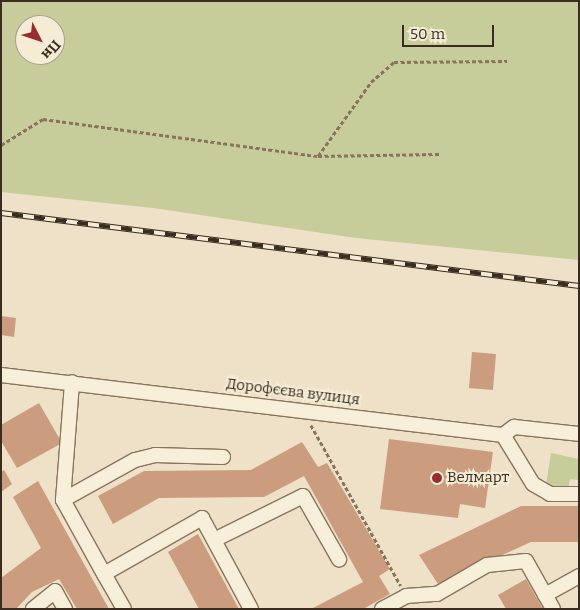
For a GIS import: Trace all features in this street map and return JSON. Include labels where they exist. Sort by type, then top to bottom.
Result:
[{"type":"street","name":"Дорофєєва вулиця","points":[[1,375],[504,435],[514,426],[579,434]]},
{"type":"street","points":[[72,382],[63,500],[124,609]]},
{"type":"street","points":[[504,435],[533,484],[550,494],[579,494]]},
{"type":"street","points":[[63,500],[148,456],[223,457]]},
{"type":"street","points":[[214,540],[304,496],[339,559]]},
{"type":"street","points":[[104,574],[202,518],[252,609]]},
{"type":"street","points":[[382,609],[406,596],[436,594],[487,565],[526,561],[553,609]]},
{"type":"street","points":[[545,595],[579,576]]},
{"type":"street","points":[[33,609],[55,591],[65,609]]},
{"type":"path","points":[[318,156],[371,82],[394,62],[507,60]]},
{"type":"path","points":[[1,145],[43,119],[318,156],[439,154]]},
{"type":"path","points":[[310,424],[406,596]]},
{"type":"green space","points":[[1,1],[579,1],[579,260],[356,238],[153,208],[1,192]]},
{"type":"green space","points":[[551,453],[579,459],[579,480],[570,479],[567,494],[545,491]]},
{"type":"building","points":[[1,316],[16,318],[14,337],[1,335]]},
{"type":"building","points":[[472,352],[496,354],[493,390],[469,388]]},
{"type":"building","points":[[39,403],[62,443],[17,468],[1,441],[1,425]]},
{"type":"building","name":"Велмарт","points":[[389,439],[493,452],[485,508],[460,504],[458,518],[380,509]]},
{"type":"building","points":[[302,442],[318,467],[327,463],[390,569],[379,576],[390,594],[363,609],[311,609],[363,582],[304,476],[264,497],[159,498],[113,524],[98,496],[144,471],[251,470]]},
{"type":"building","points":[[4,470],[12,484],[1,492],[1,472]]},
{"type":"building","points":[[38,481],[109,609],[77,609],[59,579],[32,592],[16,609],[1,609],[1,578],[41,548],[13,497]]},
{"type":"building","points":[[521,506],[579,506],[579,542],[531,542],[438,584],[419,555]]},
{"type":"building","points":[[198,534],[239,609],[199,609],[168,552]]},
{"type":"building","points":[[526,579],[543,609],[506,609],[498,595]]},
{"type":"railway","points":[[1,213],[579,286]]},
{"type":"place","name":"Велмарт","points":[[437,478]]}]
